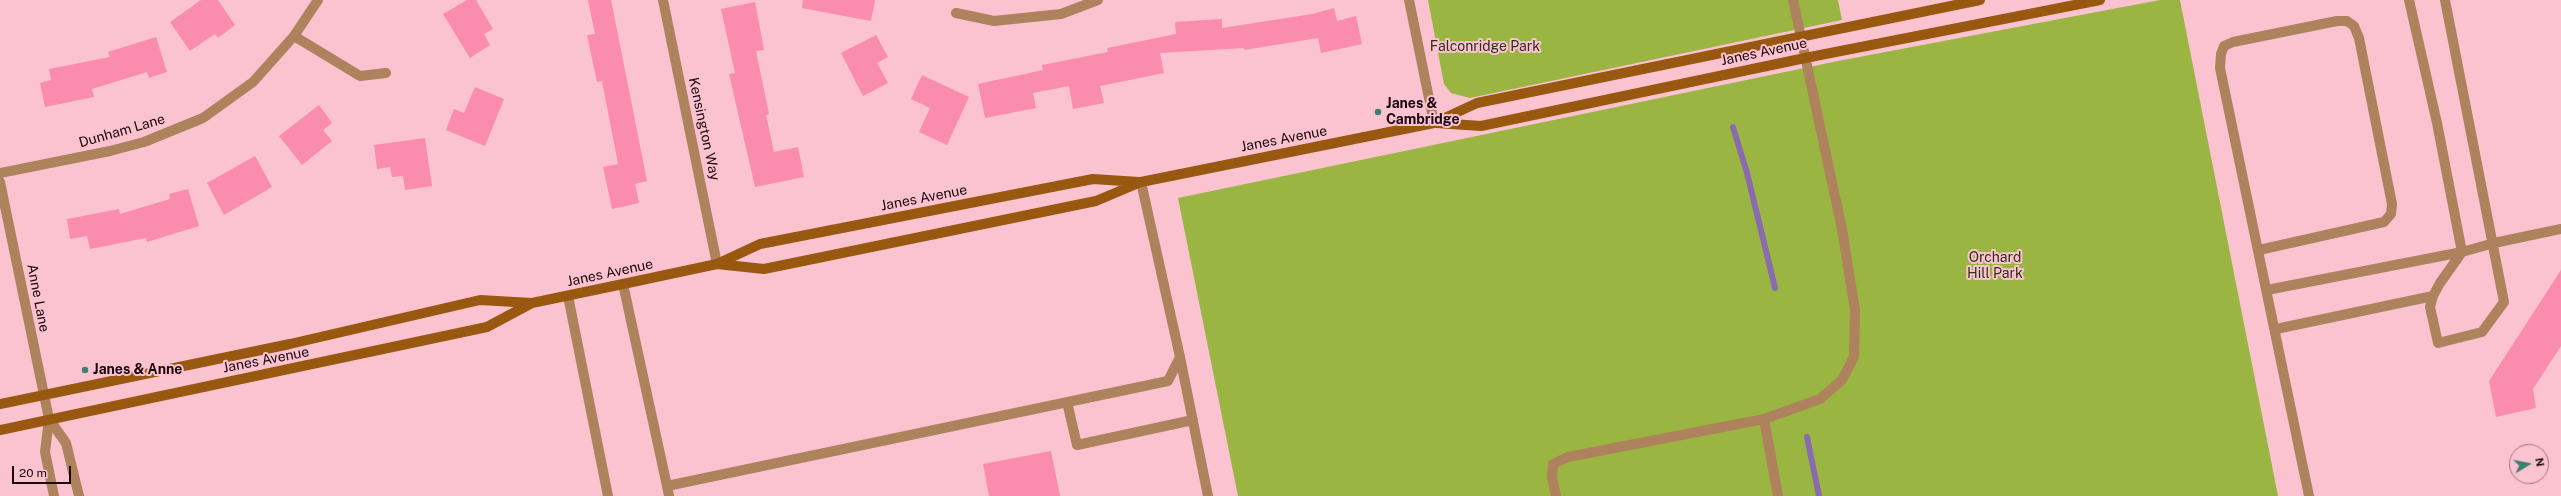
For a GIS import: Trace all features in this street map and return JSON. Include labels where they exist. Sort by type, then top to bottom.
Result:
[{"type":"street","name":"Dunham Lane","points":[[0,173],[110,152],[163,135],[203,118],[253,82],[294,36],[318,0]]},
{"type":"street","name":"Kensington Way","points":[[663,0],[717,264]]},
{"type":"street","points":[[956,13],[994,21],[1061,14],[1098,0]]},
{"type":"street","points":[[1409,0],[1434,123]]},
{"type":"street","points":[[1556,496],[1552,477],[1554,464],[1568,457],[1764,419],[1820,400],[1842,380],[1854,357],[1855,310],[1843,236],[1793,0]]},
{"type":"street","name":"Janes Avenue","points":[[717,264],[764,269],[1096,202],[1141,182],[1434,123],[1477,103],[1980,0]]},
{"type":"street","name":"Janes Avenue","points":[[1434,123],[1482,126],[1805,58],[2100,0]]},
{"type":"street","points":[[2409,0],[2437,122],[2462,252],[2440,283],[2433,296],[2430,307],[2438,343],[2482,332],[2504,302],[2494,243],[2445,0]]},
{"type":"street","points":[[2259,250],[2384,222],[2391,214],[2392,204],[2359,38],[2354,26],[2347,21],[2337,21],[2233,42],[2224,46],[2220,54],[2220,68],[2267,290],[2276,329],[2309,496]]},
{"type":"street","points":[[294,36],[360,76],[386,73]]},
{"type":"street","name":"Janes Avenue","points":[[0,404],[290,344],[480,300],[532,303],[568,296],[717,264],[760,244],[1093,179],[1141,182]]},
{"type":"street","name":"Anne Lane","points":[[0,182],[49,419]]},
{"type":"street","points":[[1141,182],[1180,357],[1208,496]]},
{"type":"street","points":[[2267,290],[2462,252],[2494,243],[2561,229]]},
{"type":"street","points":[[623,284],[668,491],[1168,381],[1180,357]]},
{"type":"street","points":[[568,296],[608,496]]},
{"type":"street","points":[[2276,329],[2433,296]]},
{"type":"street","name":"Janes Avenue","points":[[0,430],[487,327],[532,303]]},
{"type":"street","points":[[1067,402],[1077,446],[1193,420]]},
{"type":"street","points":[[49,419],[45,452],[54,496]]},
{"type":"street","points":[[49,419],[66,443],[79,496]]},
{"type":"street","points":[[1764,419],[1778,496]]},
{"type":"green space","name":"Falconridge Park","points":[[1428,0],[1838,0],[1842,20],[1470,98],[1451,93],[1444,84]]},
{"type":"green space","name":"Orchard Hill Park","points":[[2160,0],[2180,0],[2278,496],[1238,496],[1178,198],[1838,61]]},
{"type":"building","points":[[201,0],[218,0],[235,25],[218,38],[215,34],[190,51],[170,22]]},
{"type":"building","points":[[467,0],[476,0],[493,29],[484,34],[490,45],[470,58],[443,14]]},
{"type":"building","points":[[588,0],[611,0],[647,181],[635,184],[639,203],[612,209],[603,167],[618,164],[602,81],[597,82],[587,35],[595,34]]},
{"type":"building","points":[[803,0],[875,0],[871,21],[802,8]]},
{"type":"building","points":[[755,2],[764,50],[756,51],[769,114],[766,115],[774,152],[798,147],[804,177],[755,187],[729,74],[735,73],[721,9]]},
{"type":"building","points":[[1334,8],[1337,21],[1356,16],[1362,44],[1321,53],[1318,38],[1244,50],[1244,48],[1160,53],[1164,73],[1100,86],[1104,103],[1073,109],[1069,86],[1033,93],[1036,108],[985,118],[978,84],[1043,70],[1042,65],[1108,52],[1107,48],[1176,34],[1175,22],[1222,19],[1222,28],[1312,14]]},
{"type":"building","points":[[876,35],[888,57],[877,63],[888,83],[863,96],[841,53]]},
{"type":"building","points":[[156,37],[167,72],[149,78],[147,72],[92,89],[94,97],[45,107],[40,83],[51,80],[49,69],[110,57],[108,52]]},
{"type":"building","points":[[922,75],[969,97],[947,145],[919,132],[930,108],[911,99]]},
{"type":"building","points":[[475,87],[504,99],[485,146],[446,130],[454,109],[464,113]]},
{"type":"building","points":[[319,105],[332,123],[323,130],[332,141],[302,165],[279,136]]},
{"type":"building","points":[[425,138],[432,186],[405,190],[403,176],[392,177],[390,167],[377,169],[374,145]]},
{"type":"building","points":[[255,156],[272,187],[224,215],[207,183]]},
{"type":"building","points":[[188,189],[199,226],[147,242],[146,238],[90,249],[87,236],[70,239],[67,219],[119,209],[120,214],[170,199],[169,194]]},
{"type":"building","points":[[2561,270],[2561,346],[2533,389],[2536,408],[2496,417],[2489,381]]},
{"type":"building","points":[[1051,451],[1060,496],[989,496],[983,464]]},
{"type":"waterway","points":[[1733,127],[1747,173],[1775,288]]},
{"type":"waterway","points":[[1807,437],[1819,496]]},
{"type":"place","name":"Janes & Cambridge","points":[[1378,112]]},
{"type":"place","name":"Janes & Anne","points":[[85,370]]}]
